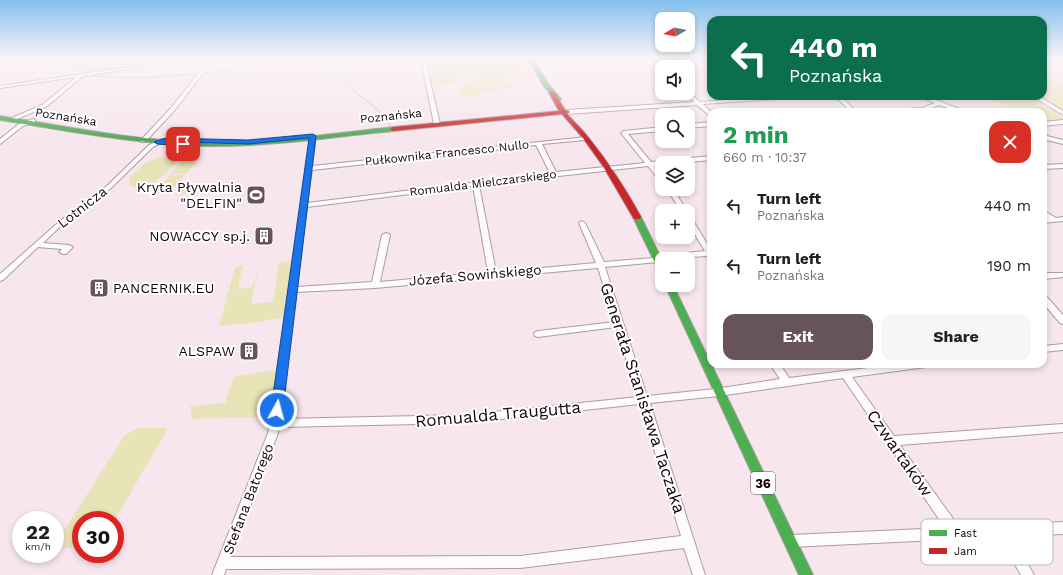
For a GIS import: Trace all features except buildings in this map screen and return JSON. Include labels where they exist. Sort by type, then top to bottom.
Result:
[{"type":"main road","points":[[547,86],[558,99],[564,111],[607,168],[632,206],[655,255]]},
{"type":"main road","name":"Poznańska","points":[[0,117],[145,140],[207,144],[248,142],[437,124],[536,114],[551,110],[564,111]]},
{"type":"main road","name":"36","points":[[672,292],[707,366]]},
{"type":"main road","name":"36","points":[[708,368],[806,575]]},
{"type":"street","points":[[14,120],[44,106],[69,86]]},
{"type":"street","points":[[145,140],[191,86]]},
{"type":"street","points":[[429,86],[437,124]]},
{"type":"street","points":[[695,100],[707,111]]},
{"type":"street","points":[[564,111],[744,100]]},
{"type":"street","points":[[841,100],[850,108]]},
{"type":"street","points":[[931,100],[953,108]]},
{"type":"street","points":[[1040,100],[1063,114]]},
{"type":"street","points":[[926,108],[939,103]]},
{"type":"street","points":[[0,142],[30,122]]},
{"type":"street","points":[[1047,124],[1063,122]]},
{"type":"street","points":[[695,125],[707,124]]},
{"type":"street","points":[[655,130],[624,132],[655,171]]},
{"type":"street","name":"Stefana Batorego","points":[[218,575],[276,423],[313,136]]},
{"type":"street","name":"Pułkownika Francesco Nullo","points":[[309,168],[585,138]]},
{"type":"street","points":[[1047,138],[1063,142]]},
{"type":"street","name":"Lotnicza","points":[[0,278],[62,222],[105,190],[161,141]]},
{"type":"street","points":[[538,143],[554,174]]},
{"type":"street","name":"Romualda Mielczarskiego","points":[[695,160],[707,158]]},
{"type":"street","name":"Romualda Mielczarskiego","points":[[304,205],[554,174],[655,164]]},
{"type":"street","points":[[1047,167],[1063,166]]},
{"type":"street","points":[[476,184],[492,273]]},
{"type":"street","points":[[1047,215],[1055,220]]},
{"type":"street","points":[[1047,221],[1063,219]]},
{"type":"street","name":"Generała Stanisława Taczaka","points":[[582,223],[601,265],[699,575]]},
{"type":"street","points":[[695,229],[707,249]]},
{"type":"street","points":[[375,284],[386,235]]},
{"type":"street","points":[[36,245],[69,247],[63,252]]},
{"type":"street","name":"Józefa Sowińskiego","points":[[695,255],[707,254]]},
{"type":"street","name":"Józefa Sowińskiego","points":[[292,290],[601,265],[655,259]]},
{"type":"street","points":[[1047,276],[1063,275]]},
{"type":"street","points":[[1047,303],[1063,321]]},
{"type":"street","points":[[538,334],[620,324]]},
{"type":"street","points":[[1047,349],[1063,347]]},
{"type":"street","points":[[777,368],[786,382]]},
{"type":"street","name":"Romualda Traugutta","points":[[276,423],[441,421],[644,401],[894,368]]},
{"type":"street","name":"Czwartaków","points":[[845,374],[946,519]]},
{"type":"street","points":[[892,441],[1063,428]]},
{"type":"street","points":[[1053,528],[1063,528]]},
{"type":"street","points":[[791,541],[921,534]]},
{"type":"street","points":[[223,563],[520,562],[689,541]]},
{"type":"street","points":[[1022,565],[1028,575]]},
{"type":"shaded area","points":[[463,86],[512,86],[513,88],[485,91],[480,95],[463,97],[459,88]]},
{"type":"shaded area","points":[[1047,86],[1063,86],[1063,111],[1045,100],[1047,100]]},
{"type":"shaded area","points":[[990,100],[1035,100],[1063,117],[1063,120],[1047,122],[1047,108],[1008,108],[1010,107]]},
{"type":"shaded area","points":[[161,157],[175,159],[176,163],[155,182],[149,185],[137,187],[130,185],[129,178],[144,163]]},
{"type":"shaded area","points":[[184,159],[199,159],[186,174],[170,174]]},
{"type":"shaded area","points":[[170,175],[184,175],[171,191],[156,191]]},
{"type":"shaded area","points":[[216,183],[213,191],[176,195],[179,187]]},
{"type":"shaded area","points":[[293,260],[285,315],[280,318],[245,324],[219,326],[235,268],[243,265],[238,289],[252,287],[258,270],[251,304],[273,302],[279,262]]},
{"type":"shaded area","points":[[278,369],[273,410],[261,417],[192,419],[190,406],[225,403],[234,377]]},
{"type":"shaded area","points":[[139,428],[168,428],[120,511],[76,511],[121,441],[126,434]]},
{"type":"shaded area","points":[[72,518],[72,548],[64,548],[64,530]]},
{"type":"waterway","points":[[348,86],[356,93]]},
{"type":"waterway","points":[[359,95],[377,109],[390,125]]},
{"type":"traffic: fast","points":[[547,86],[558,99]]},
{"type":"traffic: fast","points":[[0,118],[128,138],[205,144],[252,143],[393,129]]},
{"type":"traffic: fast","points":[[637,217],[655,254]]},
{"type":"traffic: fast","points":[[672,292],[707,365]]},
{"type":"traffic: fast","points":[[708,368],[806,575]]},
{"type":"traffic: jam","points":[[552,93],[562,111],[585,137],[606,166],[626,196],[637,217]]},
{"type":"traffic: jam","points":[[393,129],[567,112]]},
{"type":"place","name":"Kryta Pływalnia \"DELFIN\"","points":[[256,195]]},
{"type":"place","name":"NOWACCY sp.j.","points":[[264,236]]},
{"type":"place","name":"PANCERNIK.EU","points":[[99,288]]},
{"type":"place","name":"ALSPAW","points":[[249,351]]},
{"type":"route","points":[[183,144],[157,142],[166,140],[195,142],[248,142],[313,136],[277,410]]}]
